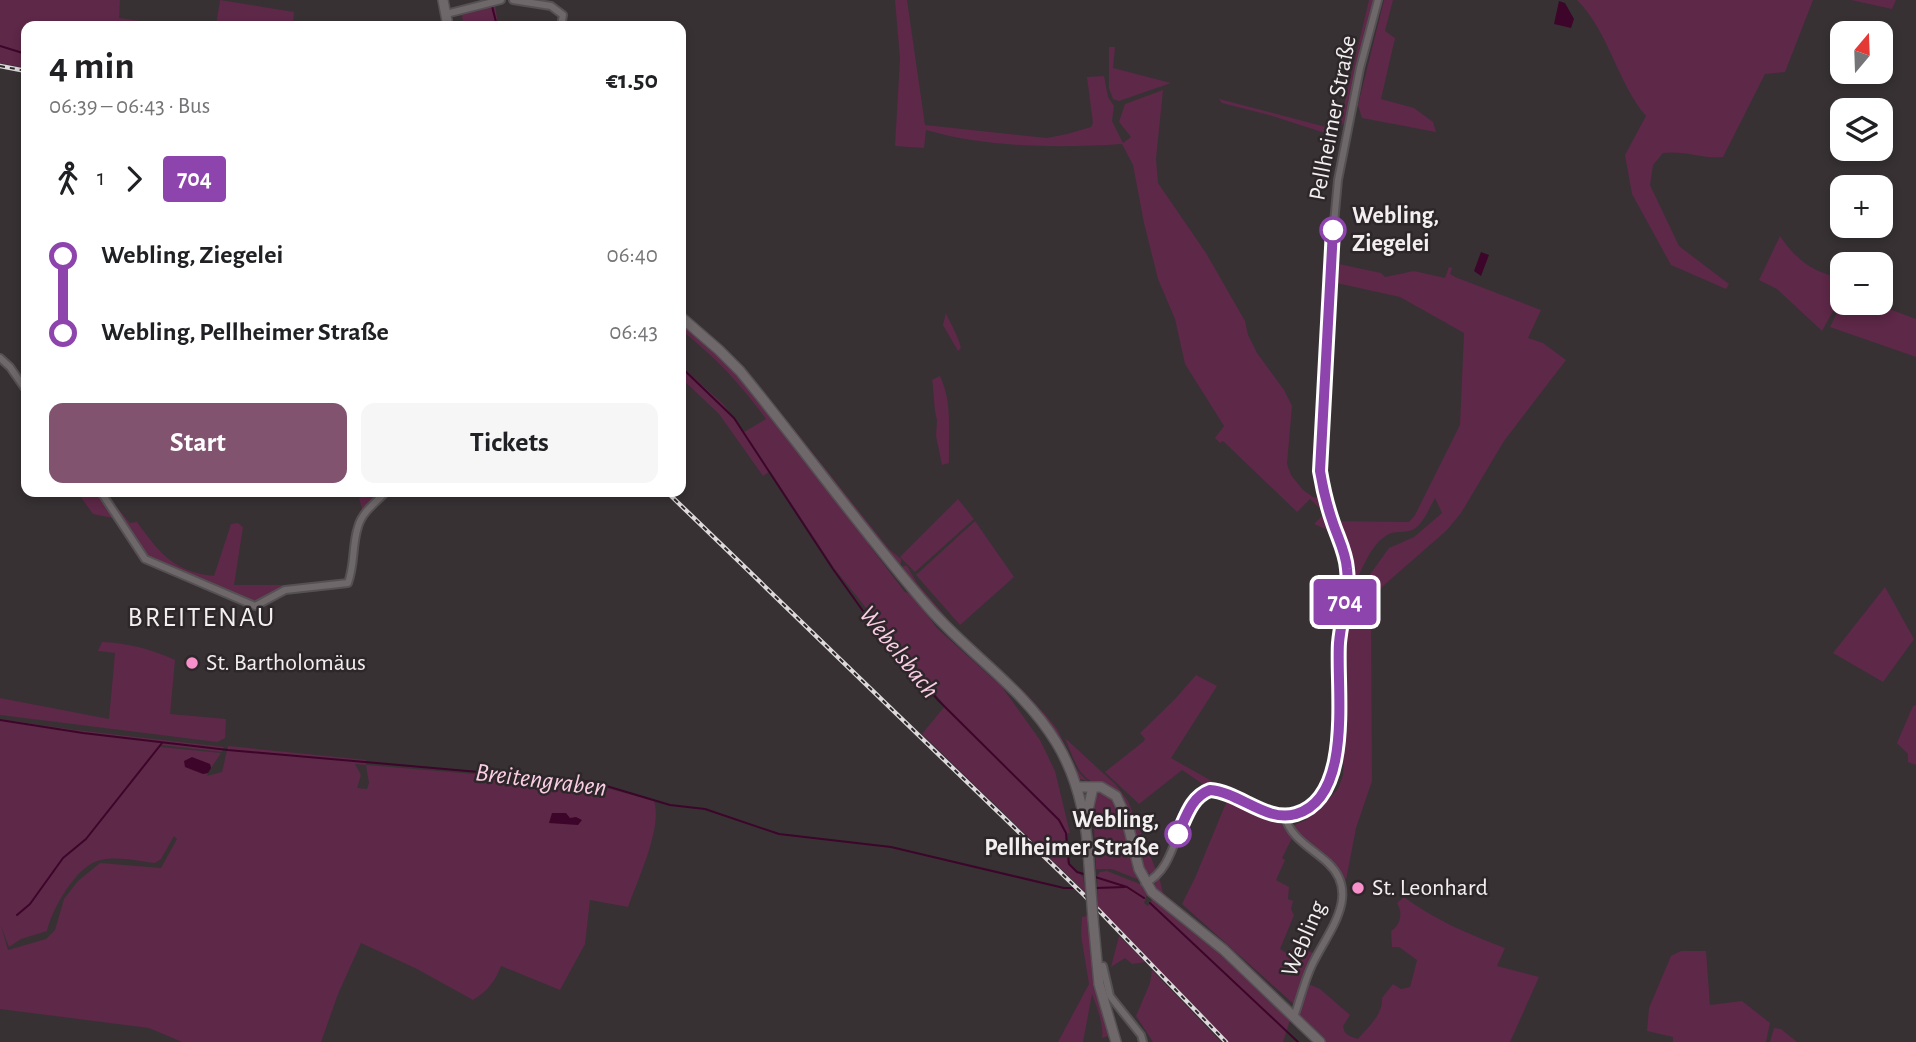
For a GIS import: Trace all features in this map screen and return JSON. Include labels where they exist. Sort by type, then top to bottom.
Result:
[{"type":"main road","points":[[443,0],[447,21]]},
{"type":"main road","points":[[686,321],[740,371],[930,609],[1032,711],[1057,743],[1077,787],[1086,823]]},
{"type":"main road","points":[[1077,787],[1108,790],[1119,802],[1146,883],[1158,899],[1224,950],[1320,1042]]},
{"type":"main road","points":[[1093,787],[1088,801],[1086,823],[1093,919],[1099,964],[1116,1042]]},
{"type":"street","points":[[446,14],[501,0]]},
{"type":"street","points":[[513,0],[556,8],[563,15],[562,21]]},
{"type":"street","name":"Pellheimer Straße","points":[[1284,816],[1301,813],[1323,793],[1333,767],[1339,731],[1339,645],[1348,570],[1324,493],[1320,471],[1326,336],[1338,180],[1360,68],[1378,0]]},
{"type":"street","points":[[0,358],[21,383]]},
{"type":"street","points":[[105,497],[145,559],[255,606],[285,590],[348,583],[353,569],[358,525],[381,497]]},
{"type":"street","points":[[1146,883],[1152,880],[1168,859],[1192,804],[1205,792],[1218,791],[1284,816]]},
{"type":"street","name":"Webling","points":[[1284,816],[1287,826],[1330,865],[1344,890],[1338,917],[1311,967],[1294,1017]]},
{"type":"street","points":[[1099,964],[1110,996],[1141,1035],[1143,1042]]},
{"type":"shaded area","points":[[0,0],[120,0],[119,18],[140,21],[21,21],[21,67],[0,63]]},
{"type":"shaded area","points":[[220,0],[294,12],[293,21],[217,21]]},
{"type":"shaded area","points":[[895,0],[907,0],[925,125],[1047,138],[1067,134],[1091,127],[1093,123],[1087,77],[1104,76],[1108,97],[1114,106],[1112,121],[1123,143],[1131,137],[1119,122],[1125,104],[1163,90],[1156,159],[1158,183],[1206,253],[1245,321],[1248,335],[1257,353],[1284,390],[1292,406],[1287,464],[1291,475],[1303,490],[1313,497],[1321,498],[1333,532],[1314,524],[1325,513],[1310,499],[1297,512],[1223,441],[1220,443],[1215,438],[1224,426],[1185,364],[1175,319],[1158,279],[1133,165],[1122,144],[1023,145],[974,140],[926,130],[924,148],[895,146],[900,59]]},
{"type":"shaded area","points":[[1369,0],[1375,0],[1344,124],[1339,126]]},
{"type":"shaded area","points":[[1384,0],[1393,0],[1385,31],[1395,38],[1381,99],[1414,108],[1433,122],[1436,132],[1362,118],[1358,105]]},
{"type":"shaded area","points":[[1577,0],[1813,0],[1785,72],[1765,74],[1723,157],[1663,153],[1653,165],[1650,185],[1679,246],[1729,284],[1726,289],[1671,265],[1632,194],[1625,155],[1646,116],[1627,88],[1597,27]]},
{"type":"shaded area","points":[[1851,0],[1896,0],[1892,9]]},
{"type":"shaded area","points":[[1559,1],[1565,3],[1574,19],[1571,28],[1554,24]]},
{"type":"shaded area","points":[[495,3],[497,21],[463,21],[460,11]]},
{"type":"shaded area","points":[[1109,47],[1115,47],[1113,68],[1171,83],[1119,101],[1113,99],[1109,88]]},
{"type":"shaded area","points":[[1219,99],[1332,130],[1334,140],[1332,170],[1328,170],[1333,143],[1331,135],[1222,103]]},
{"type":"shaded area","points":[[1780,236],[1807,264],[1830,275],[1831,315],[1822,331],[1777,289],[1759,280]]},
{"type":"shaded area","points":[[1481,252],[1489,255],[1481,276],[1474,271]]},
{"type":"shaded area","points":[[1334,263],[1381,273],[1385,277],[1414,271],[1445,278],[1449,267],[1452,268],[1450,274],[1455,277],[1541,310],[1528,338],[1543,343],[1566,360],[1504,441],[1461,513],[1447,530],[1376,595],[1371,610],[1372,781],[1356,828],[1346,880],[1328,859],[1292,826],[1306,820],[1320,808],[1338,789],[1343,775],[1346,704],[1344,644],[1350,602],[1389,548],[1414,537],[1442,513],[1435,498],[1417,527],[1390,534],[1380,540],[1351,589],[1350,566],[1336,521],[1409,522],[1415,515],[1460,425],[1464,333],[1400,297],[1332,282]]},
{"type":"shaded area","points":[[1893,310],[1916,319],[1916,357],[1830,327],[1836,315],[1893,315]]},
{"type":"shaded area","points":[[946,313],[961,348],[958,351],[943,325]]},
{"type":"shaded area","points":[[686,327],[740,376],[870,540],[869,545],[905,592],[911,594],[937,628],[1002,687],[1040,740],[1055,771],[1070,833],[1065,834],[1067,863],[1083,877],[1086,893],[922,734],[945,706],[834,568],[770,471],[763,476],[719,414],[686,383],[686,371],[724,405],[744,432],[766,419],[747,394],[686,334]]},
{"type":"shaded area","points":[[940,376],[947,397],[949,418],[949,463],[942,465],[936,436],[937,419],[932,380]]},
{"type":"shaded area","points":[[789,423],[889,549],[901,559],[901,564],[897,563],[787,424]]},
{"type":"shaded area","points":[[81,497],[102,497],[118,519],[93,514]]},
{"type":"shaded area","points":[[107,497],[130,523],[137,522],[160,551],[177,565],[214,576],[231,524],[238,523],[243,527],[234,585],[297,585],[255,604],[187,577],[146,555]]},
{"type":"shaded area","points":[[360,497],[379,497],[363,513]]},
{"type":"shaded area","points":[[958,499],[974,519],[915,572],[900,557]]},
{"type":"shaded area","points":[[975,521],[1014,577],[960,625],[916,575]]},
{"type":"shaded area","points":[[903,566],[907,566],[917,583],[959,632],[930,604],[903,571]]},
{"type":"shaded area","points":[[1885,587],[1914,639],[1883,682],[1833,653]]},
{"type":"shaded area","points":[[968,640],[1054,725],[1077,769],[1088,781],[1080,779],[1053,729],[1038,711]]},
{"type":"shaded area","points":[[102,642],[139,647],[175,660],[170,714],[226,719],[225,738],[217,742],[0,715],[0,698],[109,719],[115,653],[98,651]]},
{"type":"shaded area","points":[[1196,675],[1217,686],[1171,758],[1217,784],[1207,787],[1182,770],[1139,804],[1105,772],[1144,741],[1140,733]]},
{"type":"shaded area","points":[[1916,705],[1916,765],[1908,762],[1908,754],[1897,743],[1913,706]]},
{"type":"shaded area","points":[[0,719],[224,747],[222,752],[162,745],[160,747],[221,753],[211,768],[210,764],[203,774],[208,773],[207,776],[222,772],[228,746],[366,760],[366,765],[592,784],[654,801],[656,812],[652,839],[628,907],[590,900],[585,944],[560,990],[501,966],[490,985],[473,1000],[417,969],[361,943],[338,994],[321,1042],[182,1042],[149,1028],[0,1009]],"holes":[[[355,764],[366,765],[369,783],[367,789],[357,788],[361,775]],[[174,836],[177,839],[161,868],[100,863],[78,881],[64,899],[55,930],[46,939],[8,950],[1,926],[9,947],[21,939],[47,931],[54,911],[67,889],[92,863],[114,859],[155,863],[161,859]]]},
{"type":"shaded area","points":[[1065,738],[1116,785],[1128,801],[1156,870],[1153,874],[1145,873],[1141,865],[1120,797],[1109,787],[1086,778],[1075,762]]},
{"type":"shaded area","points":[[192,757],[210,764],[208,773],[203,774],[185,767],[184,761]]},
{"type":"shaded area","points":[[1101,792],[1114,800],[1121,814],[1138,874],[1137,879],[1112,869],[1096,869],[1093,803],[1096,794]]},
{"type":"shaded area","points":[[1228,798],[1278,820],[1293,836],[1282,858],[1285,860],[1276,880],[1289,887],[1288,899],[1293,901],[1291,909],[1294,915],[1280,949],[1286,953],[1297,947],[1316,954],[1296,1006],[1182,904]]},
{"type":"shaded area","points":[[552,813],[566,813],[570,818],[582,820],[578,825],[549,823]]},
{"type":"shaded area","points":[[1107,871],[1140,884],[1148,892],[1144,903],[1148,906],[1153,898],[1226,956],[1291,1017],[1283,1042],[1229,1042],[1098,907],[1097,876],[1100,872]]},
{"type":"shaded area","points":[[1159,877],[1163,893],[1233,950],[1293,1008],[1156,892],[1155,884]]},
{"type":"shaded area","points":[[1404,897],[1452,926],[1505,948],[1497,966],[1539,977],[1510,1042],[1326,1042],[1298,1013],[1307,986],[1311,985],[1320,989],[1350,1015],[1343,1026],[1344,1031],[1358,1039],[1377,1015],[1382,998],[1393,984],[1401,989],[1410,987],[1417,960],[1399,947],[1392,947],[1391,931],[1400,918],[1397,903]]},
{"type":"shaded area","points":[[1087,916],[1095,980],[1108,1036],[1102,1038],[1101,1022],[1092,994],[1083,1042],[1058,1042],[1089,984],[1081,935],[1082,917]]},
{"type":"shaded area","points":[[1119,936],[1146,962],[1132,964],[1125,958],[1111,967]]},
{"type":"shaded area","points":[[1681,951],[1706,951],[1710,1005],[1742,1001],[1770,1023],[1766,1042],[1673,1042],[1673,1037],[1647,1031],[1649,1008],[1671,956]]},
{"type":"shaded area","points":[[1152,970],[1221,1042],[1153,1042],[1136,1016],[1150,983]]},
{"type":"shaded area","points":[[1774,1028],[1781,1029],[1797,1042],[1770,1042]]},
{"type":"waterway","points":[[492,6],[496,21]]},
{"type":"waterway","name":"Webelsbach","points":[[0,46],[21,52]]},
{"type":"waterway","name":"Webelsbach","points":[[686,372],[734,418],[863,611],[938,700],[1059,820],[1066,833],[1069,864],[1077,872],[1087,875]]},
{"type":"waterway","name":"Breitengraben","points":[[0,720],[228,750],[593,782],[670,805],[705,809],[779,834],[891,847],[1073,888]]},
{"type":"waterway","points":[[17,915],[30,904],[63,858],[86,839],[162,743]]},
{"type":"waterway","name":"Breitengraben","points":[[1092,876],[1127,887],[1144,898]]},
{"type":"waterway","name":"Breitengraben","points":[[1096,888],[1125,887]]},
{"type":"waterway","name":"Webelsbach","points":[[1150,903],[1298,1042]]},
{"type":"railway","points":[[0,66],[21,70]]},
{"type":"railway","points":[[672,497],[1084,895],[1226,1042]]},
{"type":"bus line","name":"704","points":[[1178,834],[1192,804],[1210,790],[1228,794],[1284,816],[1301,813],[1308,808],[1323,793],[1330,779],[1339,731],[1339,645],[1348,579],[1346,559],[1331,517],[1320,471],[1333,230]]},
{"type":"place","name":"Webling, Ziegelei","points":[[1333,230]]},
{"type":"place","name":"St. Bartholomäus","points":[[192,663]]},
{"type":"place","name":"Webling, Pellheimer Straße","points":[[1178,834]]},
{"type":"place","name":"St. Leonhard","points":[[1358,888]]},
{"type":"district","name":"BREITENAU","points":[[202,618]]}]
